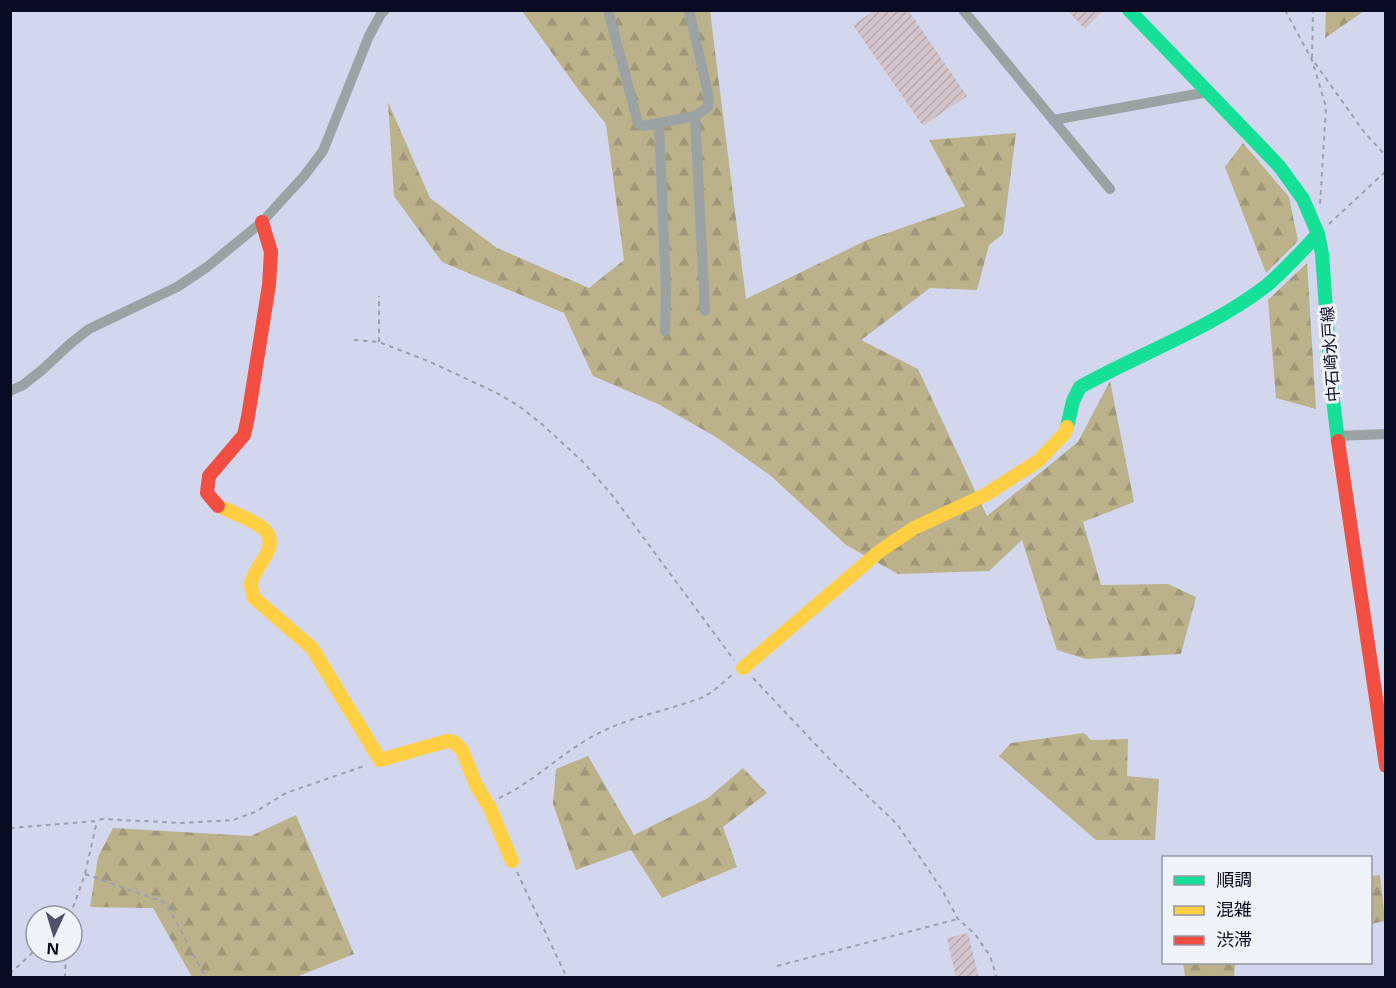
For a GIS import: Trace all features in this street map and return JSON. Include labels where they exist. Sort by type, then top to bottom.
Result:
[{"type":"street","points":[[10,391],[23,385],[89,329],[177,288],[207,267],[262,222],[304,176],[323,151],[369,36],[385,10]]},
{"type":"street","points":[[608,10],[638,123],[644,126],[695,116],[708,107],[709,98],[689,10]]},
{"type":"street","points":[[963,10],[1110,189]]},
{"type":"street","name":"中石崎水戸線","points":[[1129,10],[1279,166],[1303,199],[1318,234],[1322,254],[1337,436],[1386,766]]},
{"type":"street","points":[[1053,120],[1208,92]]},
{"type":"street","points":[[695,116],[705,311]]},
{"type":"street","points":[[659,124],[666,291],[664,331]]},
{"type":"street","points":[[262,222],[271,252],[269,285],[248,417],[244,435],[209,476],[207,493],[217,505],[264,529],[269,538],[270,549],[254,575],[251,586],[254,598],[312,648],[380,760],[447,741],[454,742],[462,750],[512,861]]},
{"type":"street","points":[[743,668],[880,551],[914,528],[985,495],[1038,461],[1065,434],[1073,401],[1080,387],[1232,310],[1269,284],[1318,234]]},
{"type":"street","points":[[1337,436],[1386,434]]},
{"type":"path","points":[[1285,10],[1312,60],[1364,132],[1386,156]]},
{"type":"path","points":[[1312,10],[1312,60],[1326,107],[1320,205],[1312,220]]},
{"type":"path","points":[[1318,234],[1386,171]]},
{"type":"path","points":[[379,342],[380,296]]},
{"type":"path","points":[[354,340],[379,342],[428,361],[497,393],[519,406],[568,447],[612,495],[735,663],[743,668],[811,741],[897,824],[941,888],[958,919],[975,934],[990,956],[997,978]]},
{"type":"path","points":[[486,801],[495,800],[513,790],[588,739],[626,721],[701,698],[743,668]]},
{"type":"path","points":[[10,828],[102,819],[182,823],[233,820],[255,812],[286,793],[380,760]]},
{"type":"path","points":[[74,904],[85,874],[97,821]]},
{"type":"path","points":[[512,861],[567,978]]},
{"type":"path","points":[[85,874],[166,903],[206,978]]},
{"type":"path","points":[[777,966],[958,919]]},
{"type":"path","points":[[10,974],[24,961]]},
{"type":"green space","points":[[1326,10],[1364,11],[1325,38]]},
{"type":"green space","points":[[522,11],[710,11],[746,299],[867,240],[965,206],[929,140],[1016,133],[1003,234],[989,245],[977,290],[930,288],[861,340],[918,369],[987,516],[1078,442],[1110,381],[1134,502],[1083,522],[1101,585],[1168,584],[1196,597],[1181,654],[1086,659],[1057,650],[1022,540],[989,571],[898,574],[846,545],[771,476],[716,437],[658,404],[593,376],[564,313],[442,262],[394,196],[388,102],[430,198],[497,248],[589,288],[624,260],[606,124]]},
{"type":"green space","points":[[1243,143],[1289,197],[1298,241],[1266,273],[1225,167]]},
{"type":"green space","points":[[1307,263],[1316,409],[1276,398],[1268,300]]},
{"type":"green space","points":[[1084,733],[1091,740],[1128,739],[1127,776],[1159,779],[1155,840],[1096,840],[999,756],[1011,743]]},
{"type":"green space","points":[[588,756],[634,835],[708,798],[743,768],[767,793],[723,827],[737,867],[662,898],[631,850],[576,870],[553,804],[556,769]]},
{"type":"green space","points":[[296,815],[354,954],[296,977],[192,977],[153,908],[90,907],[98,857],[113,828],[251,836]]},
{"type":"green space","points":[[1380,875],[1385,921],[1372,924],[1372,876]]},
{"type":"green space","points":[[1183,964],[1235,964],[1234,977],[1185,977]]},
{"type":"building","points":[[875,10],[908,10],[967,96],[923,126],[853,25]]},
{"type":"building","points":[[1067,10],[1100,10],[1102,12],[1085,29]]},
{"type":"building","points":[[968,933],[979,978],[956,978],[947,938]]},
{"type":"traffic: fast","points":[[1129,10],[1279,166],[1303,199],[1318,234],[1322,254],[1338,441]]},
{"type":"traffic: fast","points":[[1067,427],[1073,401],[1080,387],[1199,328],[1244,301],[1273,280],[1318,234]]},
{"type":"traffic: slow","points":[[743,668],[880,551],[914,528],[985,495],[1038,461],[1065,433],[1067,427]]},
{"type":"traffic: slow","points":[[218,506],[255,523],[269,536],[268,550],[251,584],[254,598],[312,648],[380,760],[447,741],[454,742],[462,750],[512,861]]},
{"type":"traffic: jam","points":[[218,506],[207,493],[209,476],[244,435],[269,285],[271,252],[262,222]]},
{"type":"traffic: jam","points":[[1338,441],[1386,766]]}]
